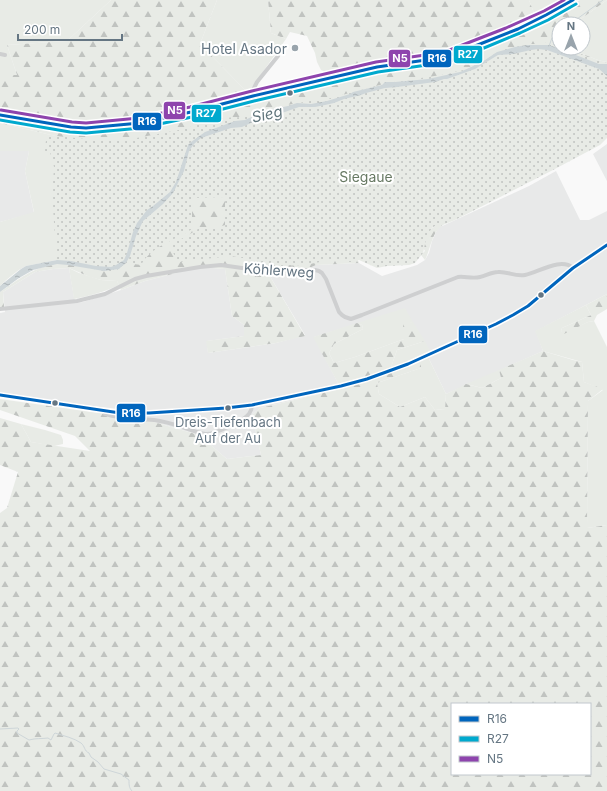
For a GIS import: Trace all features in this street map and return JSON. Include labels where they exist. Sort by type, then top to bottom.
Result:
[{"type":"main road","points":[[0,115],[71,127],[86,128],[156,120],[383,66],[455,54],[538,20],[573,0]]},
{"type":"street","points":[[254,96],[253,90],[257,82],[278,56]]},
{"type":"street","points":[[0,394],[104,410],[128,413],[149,413],[252,405],[341,386],[367,379],[408,364],[513,315],[525,308],[573,268],[607,245]]},
{"type":"street","name":"Köhlerweg","points":[[0,309],[77,301],[105,294],[135,279],[146,276],[221,265],[263,271],[319,271],[326,279],[340,312],[345,317],[351,319],[462,276],[478,277],[497,272],[519,276],[557,264],[570,265],[573,268]]},
{"type":"street","points":[[104,410],[105,414],[114,417],[160,421],[206,434],[237,423],[249,414],[252,405]]},
{"type":"shaded area","points":[[607,144],[607,181],[593,154]]},
{"type":"shaded area","points":[[0,151],[29,151],[25,171],[34,213],[0,222]]},
{"type":"shaded area","points":[[556,171],[580,220],[589,220],[607,211],[607,294],[536,331],[543,351],[446,394],[405,309],[314,337],[340,387],[316,395],[260,408],[252,415],[261,455],[227,459],[199,435],[133,416],[118,409],[0,395],[0,313],[5,312],[3,292],[35,272],[69,268],[75,303],[83,302],[145,281],[200,267],[225,269],[232,316],[244,325],[244,336],[207,341],[208,353],[276,343],[305,335],[268,273],[307,269],[316,265],[359,263],[382,276],[417,265],[425,260],[429,253],[432,241],[438,228],[529,186]]},
{"type":"green space","points":[[0,0],[111,0],[67,41],[7,45],[17,75],[0,75]]},
{"type":"green space","points":[[111,0],[217,0],[200,44],[248,93],[249,100],[388,68],[440,61],[473,52],[551,17],[551,56],[588,56],[607,62],[607,64],[482,62],[460,72],[439,76],[355,251],[359,263],[316,265],[307,269],[268,273],[305,336],[276,343],[208,353],[206,341],[244,336],[244,325],[232,316],[225,269],[200,267],[145,281],[121,290],[117,281],[101,280],[69,268],[35,272],[3,292],[4,307],[0,307],[0,292],[26,275],[40,268],[61,264],[94,269],[139,142],[106,142],[64,138],[0,123],[0,75],[17,75],[7,45],[67,41]]},
{"type":"green space","points":[[217,0],[268,0],[271,33],[286,39],[248,93],[200,44]]},
{"type":"green space","points":[[268,0],[529,0],[536,18],[475,44],[439,55],[388,61],[329,74],[321,70],[307,36],[290,32],[286,39],[271,33]]},
{"type":"green space","points":[[529,0],[566,0],[567,1],[536,18]]},
{"type":"green space","points":[[580,0],[607,0],[585,16],[553,16]]},
{"type":"green space","points":[[607,0],[607,62],[588,56],[591,56],[591,16],[585,16]]},
{"type":"green space","name":"Siegaue","points":[[541,42],[551,44],[551,56],[585,56],[607,63],[607,138],[600,145],[553,170],[455,220],[438,227],[435,226],[427,235],[423,253],[415,263],[409,265],[377,268],[359,260],[350,262],[336,260],[305,265],[278,266],[267,265],[248,259],[231,256],[178,262],[169,245],[198,229],[216,228],[225,225],[225,197],[192,198],[192,229],[157,248],[141,265],[126,263],[117,270],[108,272],[70,264],[57,265],[51,181],[53,181],[54,167],[50,152],[44,152],[47,135],[104,141],[126,140],[184,129],[218,118],[246,117],[287,105],[327,99],[387,83],[448,74],[478,64],[501,50],[528,44],[538,44]]},
{"type":"green space","points":[[0,123],[64,138],[57,260],[26,266],[12,275],[0,286],[0,222],[34,212],[25,171],[29,151],[0,151]]},
{"type":"green space","points":[[440,223],[442,226],[436,232],[425,260],[421,255],[425,251],[417,238]]},
{"type":"green space","points":[[69,268],[101,280],[117,281],[119,285],[97,294],[74,299]]},
{"type":"green space","points":[[607,294],[607,309],[597,315],[594,321],[588,322],[564,334],[561,331],[562,328],[591,315],[586,305]]},
{"type":"green space","points":[[586,305],[591,315],[562,328],[561,331],[564,333],[588,322],[594,321],[607,347],[607,525],[587,528],[588,401],[603,390],[584,382],[582,362],[543,351],[535,331]]},
{"type":"green space","points":[[405,308],[413,322],[407,324],[404,339],[334,363],[329,353],[334,344],[363,329],[362,325],[357,323]]},
{"type":"green space","points":[[413,322],[425,341],[397,350],[389,373],[421,362],[421,368],[377,383],[379,394],[400,407],[425,397],[435,410],[445,409],[446,394],[466,384],[482,388],[501,378],[499,370],[543,351],[582,362],[584,382],[603,389],[588,401],[587,528],[607,525],[607,791],[0,791],[0,513],[7,508],[18,472],[0,465],[0,418],[21,424],[31,442],[90,451],[75,436],[0,410],[0,399],[98,413],[133,416],[199,435],[227,459],[261,455],[252,415],[260,408],[316,395],[340,387],[313,337],[357,323],[362,325],[363,329],[334,344],[329,353],[334,363],[404,339],[403,324]]},
{"type":"green space","points":[[425,341],[430,351],[429,359],[446,394],[445,409],[435,410],[425,397],[400,407],[379,394],[377,383],[421,368],[389,373],[397,350]]},
{"type":"green space","points":[[499,370],[501,378],[482,388],[466,384]]},
{"type":"green space","points":[[21,424],[61,435],[63,444],[54,446],[31,442]]},
{"type":"water","name":"Sieg","points":[[527,45],[549,45],[551,46],[551,51],[538,49],[513,54],[498,55],[475,69],[447,79],[435,82],[385,88],[315,107],[299,107],[267,116],[242,127],[231,128],[201,138],[189,151],[184,171],[173,193],[163,204],[143,221],[136,236],[130,256],[126,263],[119,269],[104,271],[57,264],[33,270],[0,292],[0,286],[26,266],[57,260],[111,267],[124,260],[137,223],[147,210],[170,192],[176,182],[188,145],[205,132],[235,121],[245,120],[264,111],[297,103],[311,104],[327,101],[353,92],[382,85],[385,82],[428,79],[460,72],[482,62],[497,52]]},
{"type":"water","points":[[563,56],[578,56],[599,64],[607,64],[607,76],[599,69]]},
{"type":"waterway","points":[[581,16],[603,0]]},
{"type":"waterway","points":[[549,46],[551,41]]},
{"type":"waterway","points":[[0,729],[18,728],[17,733],[29,740],[48,738],[51,740],[55,733],[69,737],[81,743],[91,757],[104,769],[121,774],[129,780],[129,786],[132,791]]},
{"type":"transit line","name":"N5","points":[[1,110],[86,123],[139,118],[376,62],[447,51],[506,28],[544,11],[564,0]]},
{"type":"transit line","name":"R16","points":[[0,115],[71,127],[86,128],[140,123],[377,67],[448,56],[518,29],[573,0]]},
{"type":"transit line","name":"R27","points":[[0,120],[70,132],[86,133],[141,128],[378,72],[450,61],[520,33],[548,20],[576,4]]},
{"type":"transit line","name":"R16","points":[[0,395],[120,413],[149,413],[252,405],[341,386],[367,379],[408,364],[513,315],[528,306],[573,268],[607,245]]},
{"type":"place","name":"Hotel Asador","points":[[295,48]]},
{"type":"place","name":"Dreis-Tiefenbach Auf der Au","points":[[228,408]]}]
